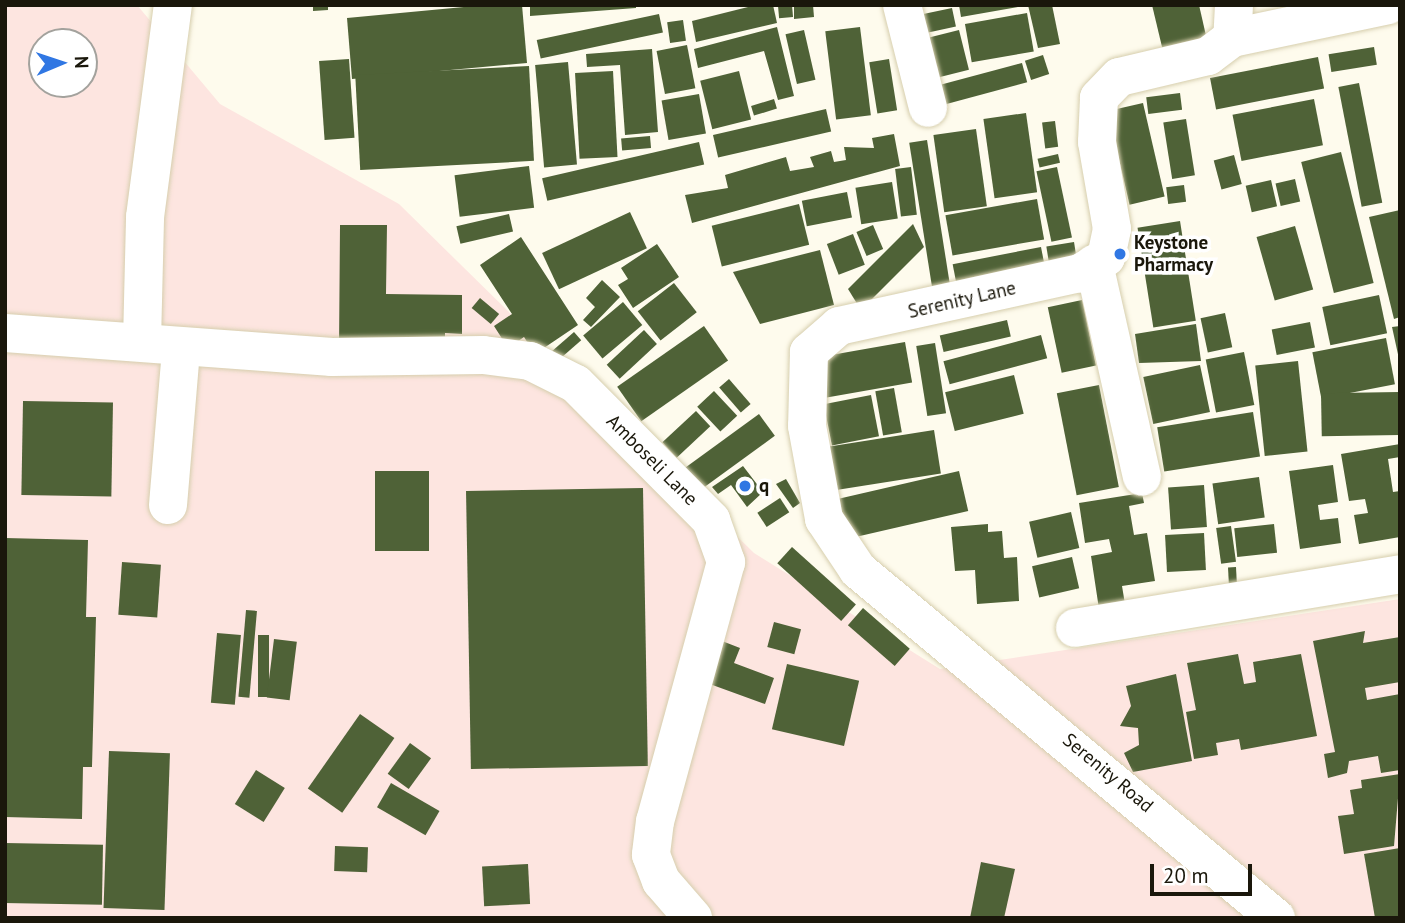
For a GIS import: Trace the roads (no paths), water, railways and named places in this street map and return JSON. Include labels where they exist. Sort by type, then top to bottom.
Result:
[{"type":"street","points":[[142,342],[145,217],[173,5]]},
{"type":"street","points":[[902,5],[928,108]]},
{"type":"street","points":[[1142,477],[1094,264],[1106,257],[1112,229],[1097,142],[1099,98],[1119,77],[1208,55],[1233,22],[1389,5]]},
{"type":"street","name":"Serenity Lane","points":[[937,630],[858,570],[834,543],[814,488],[809,352],[839,326],[1080,273],[1094,264]]},
{"type":"street","name":"Amboseli Lane","points":[[5,333],[142,342],[181,349],[530,361],[576,384],[711,520],[726,579],[654,821],[651,855],[661,881],[693,918]]},
{"type":"street","points":[[169,505],[181,349]]},
{"type":"street","points":[[1075,628],[1400,574]]},
{"type":"street","name":"Serenity Road","points":[[937,630],[1276,918]]},
{"type":"place","name":"Keystone Pharmacy","points":[[1120,254]]},
{"type":"place","name":"q","points":[[745,486]]}]
